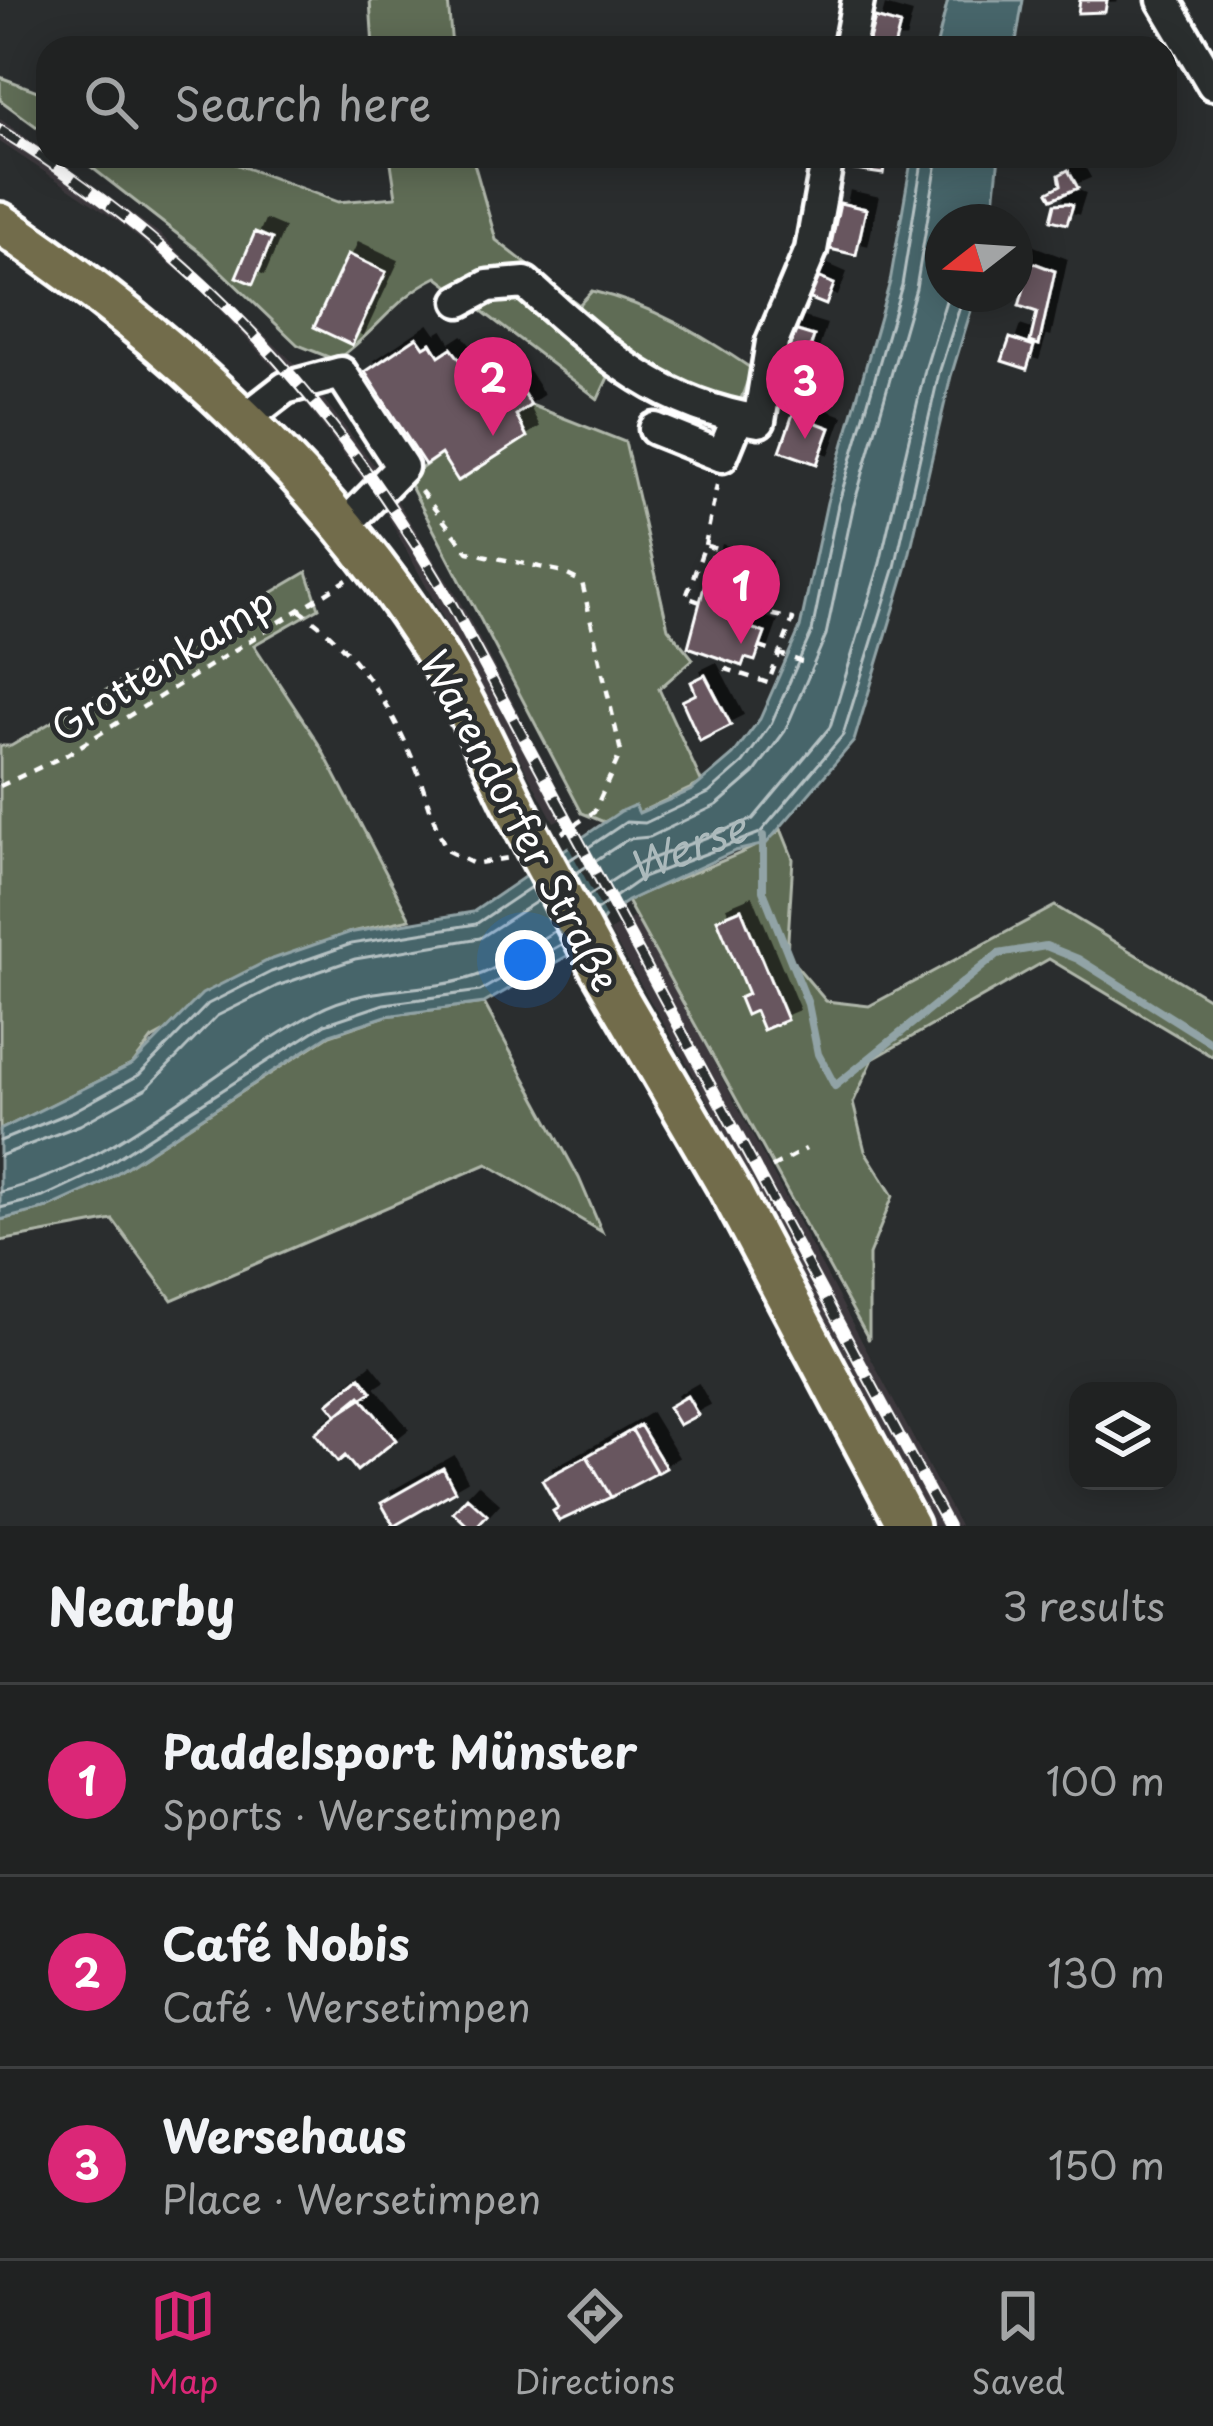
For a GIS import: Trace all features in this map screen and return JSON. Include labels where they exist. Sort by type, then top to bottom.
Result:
[{"type":"main road","name":"Warendorfer Straße","points":[[0,223],[144,329],[245,419],[343,527],[439,660],[516,845],[600,967],[730,1190],[908,1526]]},
{"type":"street","points":[[851,36],[858,0]]},
{"type":"street","points":[[1163,0],[1213,84]]},
{"type":"street","points":[[460,301],[488,286],[525,284],[626,373],[716,414],[759,421],[772,342],[811,250],[826,168]]},
{"type":"street","points":[[245,419],[285,388],[340,373],[403,467],[343,527]]},
{"type":"street","points":[[655,429],[722,456],[738,418]]},
{"type":"path","points":[[700,602],[686,597],[705,545],[722,456]]},
{"type":"path","points":[[403,467],[468,552],[559,571],[582,582],[621,752],[593,812]]},
{"type":"path","points":[[705,545],[764,566],[754,611],[793,619],[768,683],[723,668],[725,660]]},
{"type":"path","name":"Grottenkamp","points":[[0,786],[66,755],[347,580]]},
{"type":"path","points":[[299,610],[338,641],[380,695],[410,752],[448,851],[475,864],[516,845]]},
{"type":"path","points":[[760,647],[802,657],[797,670]]},
{"type":"path","points":[[730,1190],[806,1149]]},
{"type":"shaded area","points":[[0,119],[36,145],[36,166],[0,142]]},
{"type":"shaded area","points":[[39,168],[68,168],[160,234],[302,371],[378,470],[459,600],[571,813],[554,822],[383,507],[301,397],[201,290],[119,222]]},
{"type":"shaded area","points":[[636,916],[960,1526],[932,1526],[691,1070],[609,931]]},
{"type":"green space","points":[[370,0],[448,0],[451,36],[372,36]]},
{"type":"green space","points":[[0,77],[36,90],[36,126],[0,100]]},
{"type":"green space","points":[[92,168],[246,168],[338,202],[396,197],[392,168],[475,168],[496,240],[579,305],[592,291],[635,304],[695,333],[752,369],[739,404],[610,373],[598,399],[437,277],[409,295],[336,360],[298,345],[203,254]]},
{"type":"green space","points":[[531,405],[625,442],[668,628],[693,659],[659,689],[702,783],[638,813],[635,806],[604,822],[582,813],[407,479],[441,454],[459,481],[526,437],[516,415]]},
{"type":"green space","points":[[307,572],[319,608],[254,645],[320,746],[410,919],[348,933],[152,1039],[133,1064],[0,1130],[0,746],[11,746]]},
{"type":"green space","points":[[781,829],[793,859],[787,955],[826,1001],[869,1006],[1055,906],[1213,1001],[1213,1057],[1049,959],[873,1059],[853,1103],[865,1151],[893,1196],[869,1255],[869,1340],[627,901],[753,847]]},
{"type":"green space","points":[[484,1003],[579,1178],[602,1232],[487,1164],[172,1300],[113,1220],[0,1241],[0,1220],[47,1208],[100,1184],[330,1035],[386,1016]]},
{"type":"water","points":[[948,0],[1023,0],[1017,36],[939,36]]},
{"type":"water","name":"Werse","points":[[910,168],[998,168],[994,204],[925,204],[925,312],[971,312],[906,569],[854,741],[766,844],[735,851],[627,901],[607,915],[583,947],[484,1003],[386,1016],[330,1034],[100,1184],[47,1208],[0,1220],[0,1130],[133,1064],[202,994],[267,961],[348,933],[473,912],[621,811],[635,805],[639,813],[692,790],[733,755],[760,719],[800,628],[827,502],[890,282]]},
{"type":"pier","points":[[581,832],[623,911],[609,923],[566,842]]},
{"type":"building","points":[[1080,0],[1107,0],[1105,12],[1078,13]]},
{"type":"building","points":[[875,18],[900,25],[897,36],[870,36]]},
{"type":"building","points":[[848,168],[884,168],[883,174]]},
{"type":"building","points":[[1068,170],[1078,188],[1052,199],[1048,192],[1061,185],[1059,175]]},
{"type":"building","points":[[840,203],[866,209],[856,255],[830,249]]},
{"type":"building","points":[[1055,204],[1073,205],[1067,224],[1051,220]]},
{"type":"building","points":[[255,232],[272,239],[253,284],[236,277]]},
{"type":"building","points":[[348,254],[386,272],[352,345],[314,327]]},
{"type":"building","points":[[1033,263],[1055,271],[1039,345],[1030,342],[1037,312],[1033,311]]},
{"type":"building","points":[[813,275],[834,284],[826,305],[803,296]]},
{"type":"building","points":[[791,329],[814,336],[800,379],[777,372]]},
{"type":"building","points":[[417,337],[424,347],[431,343],[439,356],[451,348],[472,375],[500,356],[531,405],[516,415],[527,437],[458,481],[441,454],[425,465],[365,372]]},
{"type":"building","points":[[1010,338],[1034,346],[1027,369],[1002,361]]},
{"type":"building","points":[[793,414],[830,428],[817,464],[780,451]]},
{"type":"building","points":[[712,557],[759,573],[745,626],[765,633],[755,661],[745,658],[742,666],[688,647]]},
{"type":"building","points":[[705,675],[731,725],[700,741],[682,701],[696,694],[691,682]]},
{"type":"building","points":[[741,909],[787,1020],[763,1030],[755,1011],[746,1015],[739,998],[748,994],[717,919]]},
{"type":"building","points":[[360,1377],[372,1392],[337,1415],[328,1404]]},
{"type":"building","points":[[360,1396],[396,1440],[357,1471],[345,1456],[338,1462],[315,1433]]},
{"type":"building","points":[[687,1396],[698,1415],[679,1425],[668,1407]]},
{"type":"building","points":[[640,1425],[666,1468],[657,1473],[632,1430]]},
{"type":"building","points":[[632,1430],[657,1473],[611,1497],[587,1456]]},
{"type":"building","points":[[587,1456],[611,1497],[559,1521],[553,1511],[558,1508],[542,1480]]},
{"type":"building","points":[[443,1468],[455,1491],[394,1526],[381,1503]]},
{"type":"building","points":[[467,1497],[487,1515],[477,1526],[468,1526],[453,1512]]},
{"type":"waterway","name":"Werse","points":[[763,836],[763,891],[808,1004],[818,1054],[835,1086],[998,954],[1046,946],[1078,959],[1213,1044]]},
{"type":"railway","points":[[0,130],[36,154]]},
{"type":"railway","points":[[57,168],[139,228],[258,339],[361,464],[408,533],[453,607],[948,1526]]},
{"type":"place","name":"Café Nobis","points":[[493,436]]},
{"type":"place","name":"Wersehaus","points":[[805,439]]},
{"type":"place","name":"Paddelsport Münster","points":[[741,644]]}]
